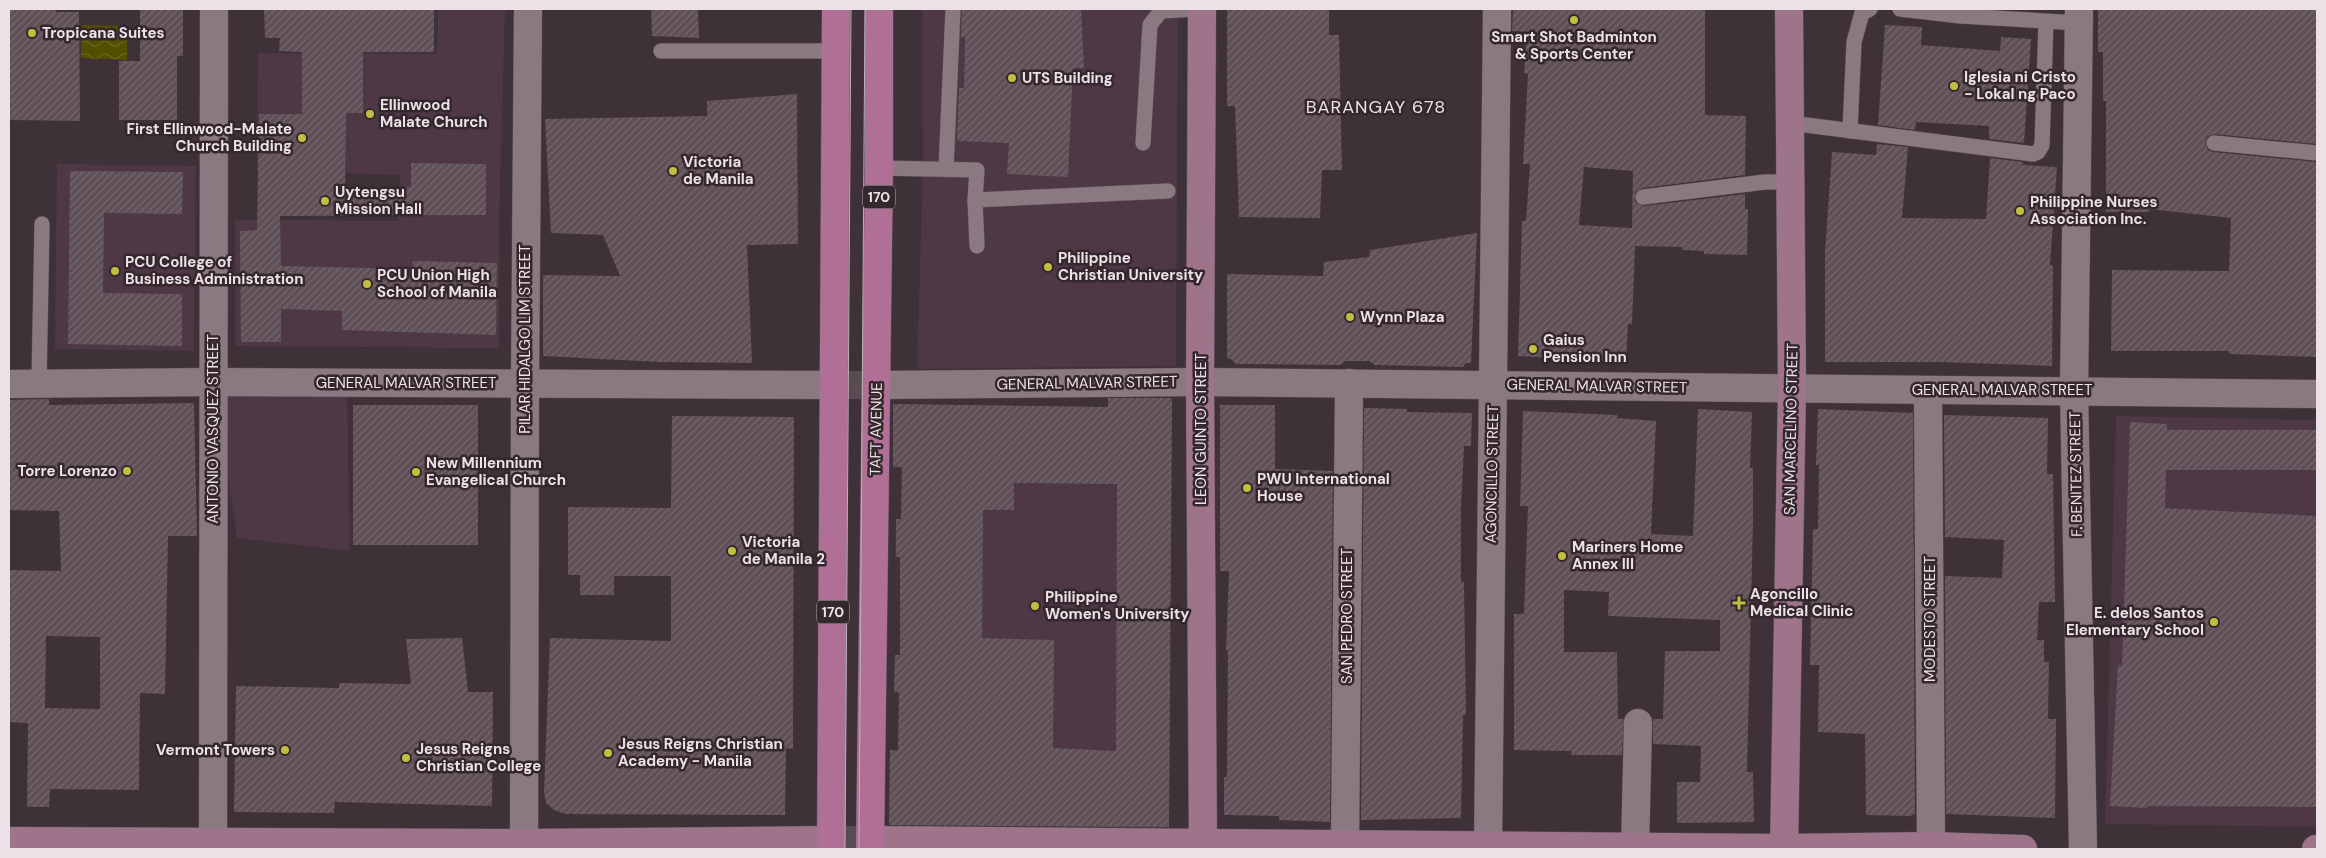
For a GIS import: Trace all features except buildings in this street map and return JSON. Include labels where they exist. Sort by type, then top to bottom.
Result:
[{"type":"main road","name":"170","points":[[831,845],[836,9]]},
{"type":"main road","name":"TAFT AVENUE","points":[[870,845],[877,385],[879,9]]},
{"type":"street","name":"ANTONIO VASQUEZ STREET","points":[[213,845],[214,9]]},
{"type":"street","name":"PILAR HIDALGO LIM STREET","points":[[524,846],[528,9]]},
{"type":"street","name":"LEON GUINTO STREET","points":[[1202,9],[1200,382],[1203,846]]},
{"type":"street","name":"AGONCILLO STREET","points":[[1488,846],[1497,9]]},
{"type":"street","name":"SAN MARCELINO STREET","points":[[1784,848],[1792,388],[1789,9]]},
{"type":"street","name":"F. BENITEZ STREET","points":[[2079,16],[2074,391],[2083,849]]},
{"type":"street","name":"GENERAL MALVAR STREET","points":[[9,384],[213,382],[834,385]]},
{"type":"street","name":"GENERAL MALVAR STREET","points":[[877,385],[1200,382],[2317,394]]},
{"type":"street","name":"SAN PEDRO STREET","points":[[1345,846],[1349,384]]},
{"type":"street","name":"MODESTO STREET","points":[[1928,390],[1931,848]]},
{"type":"street","points":[[1635,848],[1638,723]]},
{"type":"street","points":[[9,841],[213,845],[831,845]]},
{"type":"street","points":[[870,845],[2023,849]]},
{"type":"lane","points":[[946,169],[952,9]]},
{"type":"lane","points":[[1143,143],[1150,25],[1161,11],[1197,9]]},
{"type":"lane","points":[[1850,131],[1854,42],[1862,13],[1870,9]]},
{"type":"lane","points":[[1900,9],[2046,22],[2079,16]]},
{"type":"lane","points":[[1790,123],[2033,154],[2038,152],[2042,145],[2046,22]]},
{"type":"lane","points":[[661,51],[835,51]]},
{"type":"lane","points":[[2214,143],[2317,153]]},
{"type":"lane","points":[[879,168],[977,170],[975,200],[977,246]]},
{"type":"lane","points":[[1643,196],[1765,182],[1791,182]]},
{"type":"lane","points":[[975,200],[1168,191]]},
{"type":"lane","points":[[39,384],[42,224]]},
{"type":"shaded area","points":[[438,9],[505,9],[499,222],[499,348],[235,346],[235,220],[398,221],[400,175],[257,170],[258,53],[437,54]]},
{"type":"shaded area","name":"Philippine Christian University","points":[[922,9],[1178,9],[1176,366],[917,369],[923,168]]},
{"type":"shaded area","points":[[57,164],[196,166],[194,351],[55,349]]},
{"type":"shaded area","points":[[347,389],[350,551],[237,538],[216,391]]},
{"type":"shaded area","name":"Philippine Women's University","points":[[893,404],[1172,408],[1169,828],[889,825],[890,750],[898,750],[899,693],[894,692],[895,655],[900,655],[900,558],[895,557],[896,519],[901,519],[902,468],[893,467]]},
{"type":"shaded area","name":"E. delos Santos Elementary School","points":[[2116,416],[2317,420],[2317,827],[2105,824]]},
{"type":"water","points":[[82,25],[127,26],[127,60],[81,58]]},
{"type":"tunnel","points":[[834,385],[877,385]]},
{"type":"tunnel","points":[[831,840],[870,840]]},
{"type":"tram line","points":[[845,849],[851,9]]},
{"type":"tram line","points":[[859,849],[865,9]]},
{"type":"place","name":"Smart Shot Badminton & Sports Center","points":[[1574,20]]},
{"type":"place","name":"Tropicana Suites","points":[[32,33]]},
{"type":"place","name":"UTS Building","points":[[1012,78]]},
{"type":"place","name":"Iglesia ni Cristo - Lokal ng Paco","points":[[1954,86]]},
{"type":"place","name":"Ellinwood Malate Church","points":[[370,114]]},
{"type":"place","name":"First Ellinwood-Malate Church Building","points":[[302,138]]},
{"type":"place","name":"Victoria de Manila","points":[[673,171]]},
{"type":"place","name":"Uytengsu Mission Hall","points":[[325,201]]},
{"type":"place","name":"Philippine Nurses Association Inc.","points":[[2020,211]]},
{"type":"place","name":"Philippine Christian University","points":[[1048,267]]},
{"type":"place","name":"PCU College of Business Administration","points":[[115,271]]},
{"type":"place","name":"PCU Union High School of Manila","points":[[367,284]]},
{"type":"place","name":"Wynn Plaza","points":[[1350,317]]},
{"type":"place","name":"Gaius Pension Inn","points":[[1533,349]]},
{"type":"place","name":"Torre Lorenzo","points":[[127,471]]},
{"type":"place","name":"New Millennium Evangelical Church","points":[[416,472]]},
{"type":"place","name":"PWU International House","points":[[1247,488]]},
{"type":"place","name":"Victoria de Manila 2","points":[[732,551]]},
{"type":"place","name":"Mariners Home Annex III","points":[[1562,556]]},
{"type":"place","name":"Agoncillo Medical Clinic","points":[[1739,603]]},
{"type":"place","name":"Philippine Women's University","points":[[1035,606]]},
{"type":"place","name":"E. delos Santos Elementary School","points":[[2214,622]]},
{"type":"place","name":"Vermont Towers","points":[[285,750]]},
{"type":"place","name":"Jesus Reigns Christian Academy - Manila","points":[[608,753]]},
{"type":"place","name":"Jesus Reigns Christian College","points":[[406,758]]},
{"type":"district","name":"BARANGAY 678","points":[[1376,107]]}]
